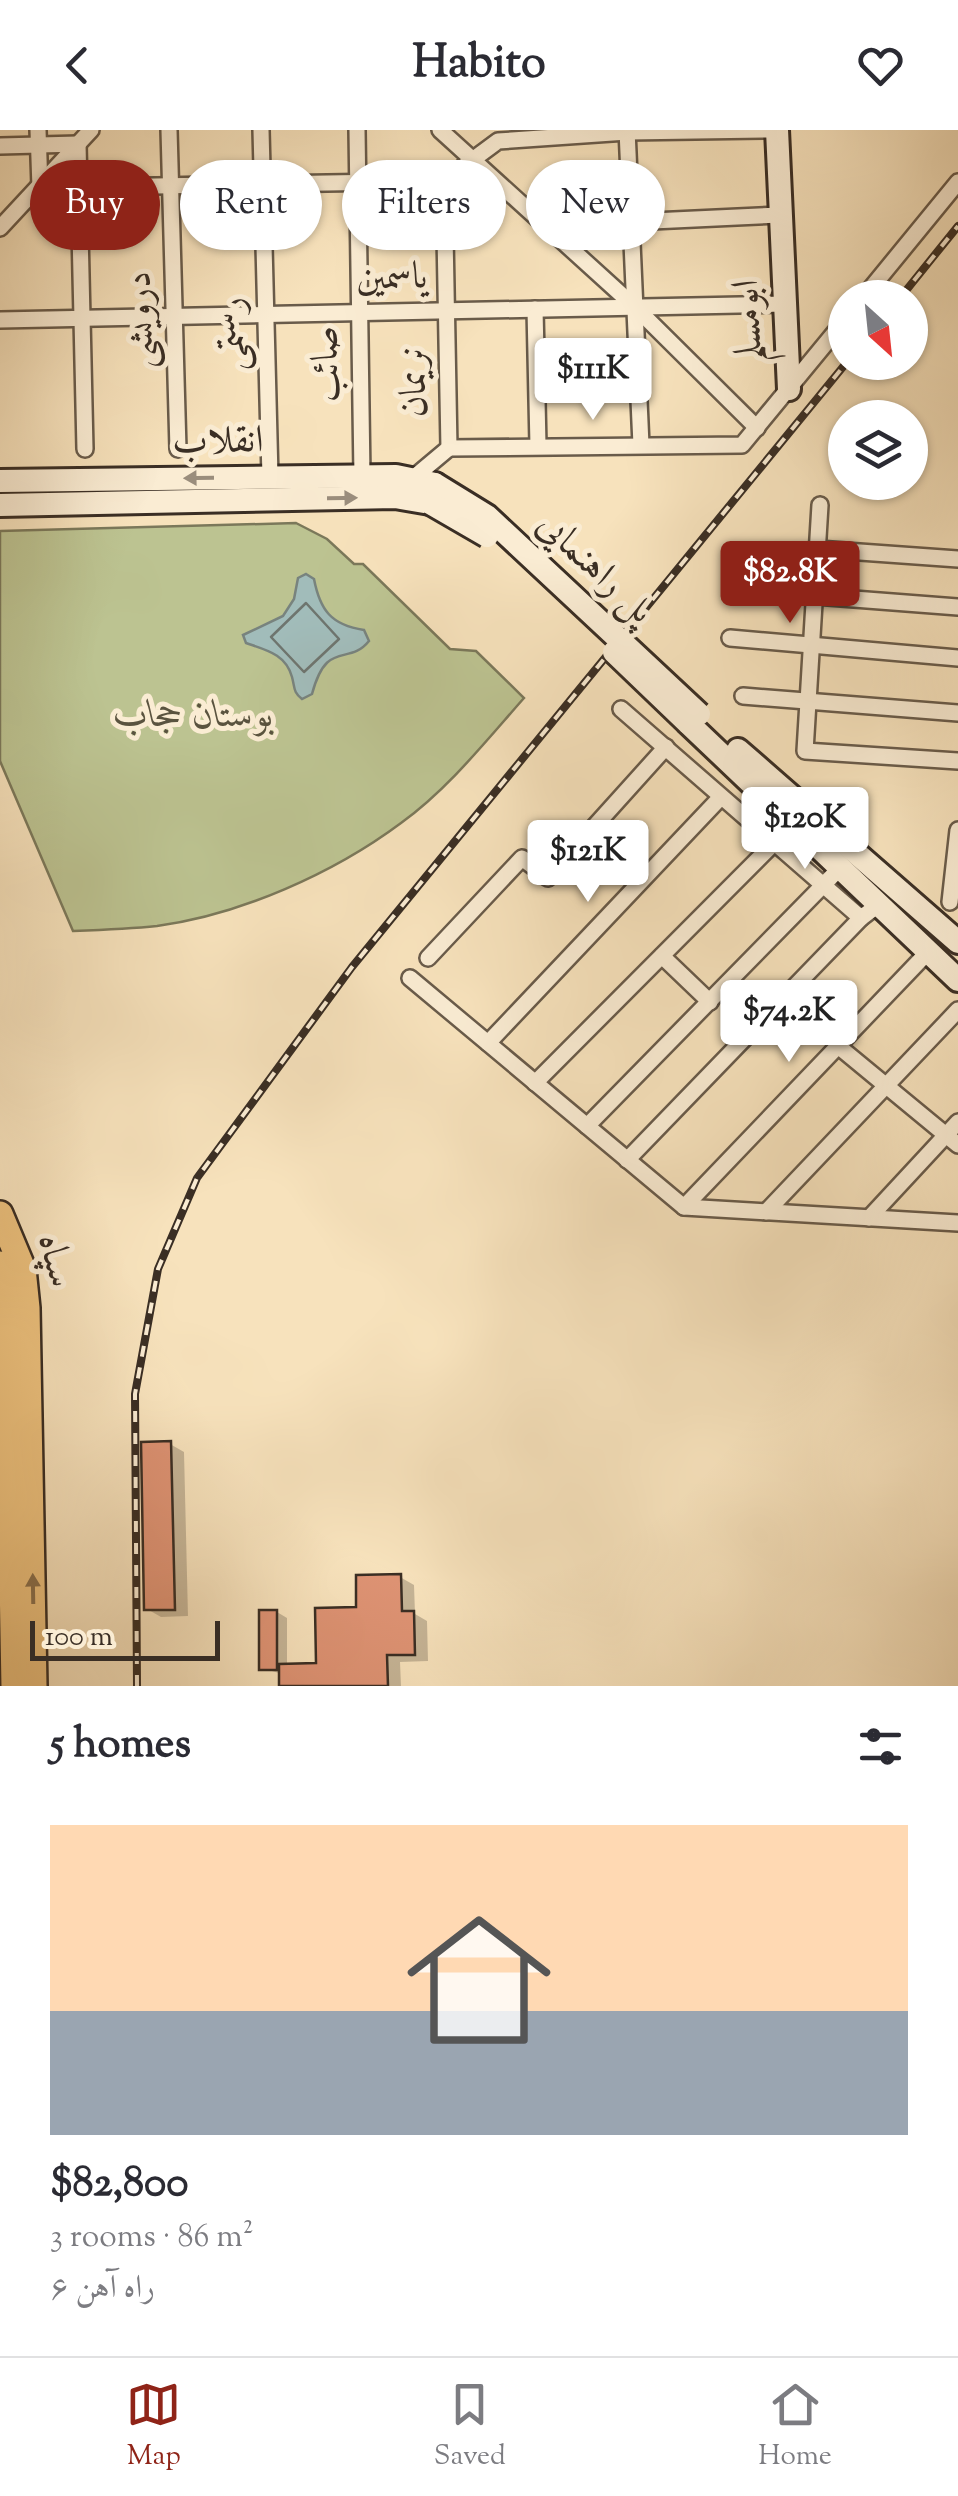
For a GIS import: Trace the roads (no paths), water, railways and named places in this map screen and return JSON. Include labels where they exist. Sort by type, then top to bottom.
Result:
[{"type":"main road","name":"ابومسلم","points":[[773,130],[789,389]]},
{"type":"main road","name":"انقلاب","points":[[0,481],[362,476],[426,489]]},
{"type":"main road","name":"انقلاب","points":[[0,505],[395,497],[426,489]]},
{"type":"main road","name":"پل راهنمایی","points":[[426,489],[478,527],[693,718]]},
{"type":"main road","points":[[693,718],[793,824],[831,877],[869,912],[958,980]]},
{"type":"main road","points":[[693,718],[958,942]]},
{"type":"main road","name":"سپاه","points":[[0,1214],[23,1269],[28,1308],[34,1686]]},
{"type":"main road","name":"سپاه","points":[[0,1264],[7,1309],[6,1586],[14,1686]]},
{"type":"street","points":[[64,160],[91,130]]},
{"type":"street","name":"درویشی","points":[[169,130],[178,449]]},
{"type":"street","name":"رستمی","points":[[261,130],[262,160]]},
{"type":"street","name":"صائب","points":[[358,130],[358,160]]},
{"type":"street","points":[[440,130],[471,160]]},
{"type":"street","points":[[473,160],[498,136],[773,130]]},
{"type":"street","points":[[627,131],[628,160]]},
{"type":"street","points":[[0,146],[38,137],[78,144]]},
{"type":"street","points":[[78,144],[78,160]]},
{"type":"street","points":[[878,280],[958,182]]},
{"type":"street","points":[[160,187],[180,187]]},
{"type":"street","points":[[506,191],[635,306],[757,428]]},
{"type":"street","points":[[0,228],[30,198]]},
{"type":"street","points":[[665,220],[780,214]]},
{"type":"street","points":[[80,250],[86,449]]},
{"type":"street","name":"رستمی","points":[[265,250],[270,478]]},
{"type":"street","name":"صائب","points":[[359,250],[362,476]]},
{"type":"street","name":"نریمان","points":[[426,489],[449,448],[446,250]]},
{"type":"street","points":[[632,250],[642,444]]},
{"type":"street","name":"یاسمین","points":[[0,320],[785,304]]},
{"type":"street","points":[[535,309],[538,446]]},
{"type":"street","points":[[449,448],[744,443],[828,341]]},
{"type":"street","points":[[820,505],[805,751],[958,761]]},
{"type":"street","points":[[818,549],[958,559]]},
{"type":"street","points":[[815,596],[958,607]]},
{"type":"street","points":[[730,638],[958,658]]},
{"type":"street","points":[[743,696],[958,713]]},
{"type":"street","points":[[587,1126],[831,877],[774,844],[622,709]]},
{"type":"street","points":[[428,958],[522,858],[548,878],[666,748]]},
{"type":"street","points":[[488,1043],[720,798]]},
{"type":"street","points":[[535,1083],[793,824]]},
{"type":"street","points":[[954,899],[958,830]]},
{"type":"street","points":[[627,1160],[869,912]]},
{"type":"street","points":[[684,1208],[927,953]]},
{"type":"street","points":[[662,956],[710,1002]]},
{"type":"street","points":[[410,978],[684,1208],[958,1224]]},
{"type":"street","points":[[766,1212],[958,1010]]},
{"type":"street","points":[[838,1046],[952,1140]]},
{"type":"street","points":[[869,1218],[952,1140],[958,1122]]},
{"type":"water","points":[[306,574],[314,579],[329,614],[343,624],[364,630],[369,641],[353,652],[331,659],[312,694],[302,699],[285,663],[246,643],[243,635],[283,616],[294,599],[298,578]]},
{"type":"railway","points":[[914,280],[958,226]]},
{"type":"railway","points":[[137,1686],[135,1394],[158,1269],[197,1178],[352,967],[832,380]]},
{"type":"park label","name":"بوستان حجاب","points":[[194,717]]}]
